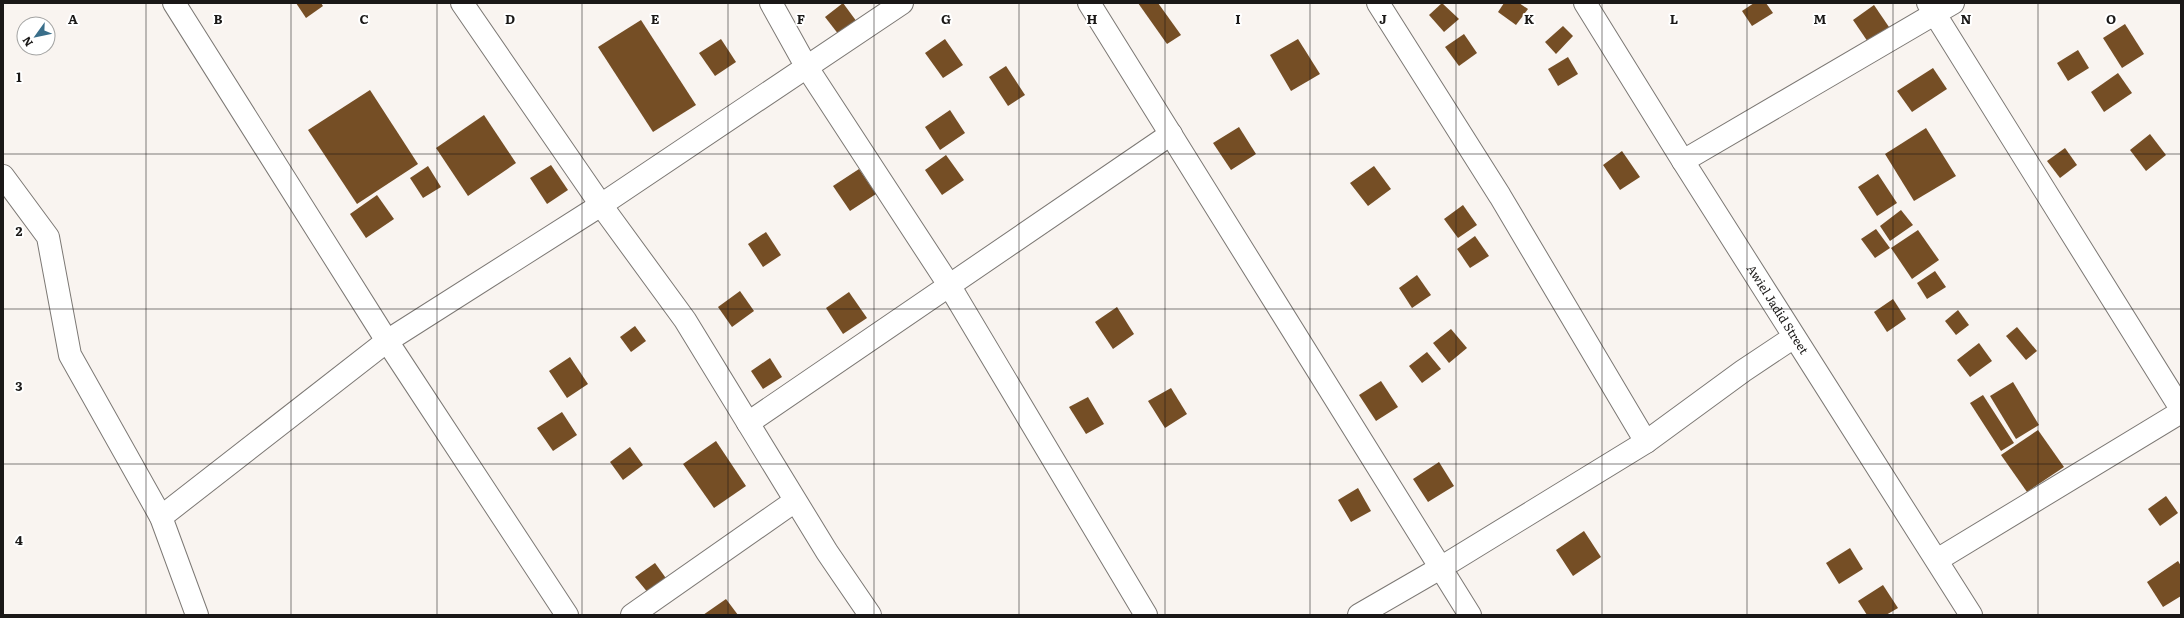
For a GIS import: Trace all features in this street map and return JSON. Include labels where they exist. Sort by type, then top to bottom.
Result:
[{"type":"street","points":[[174,3],[387,341],[567,615]]},
{"type":"street","points":[[462,3],[601,205],[685,320],[795,501],[870,615]]},
{"type":"street","points":[[771,3],[806,66],[949,285],[1146,615]]},
{"type":"street","points":[[161,517],[387,341],[601,205],[902,3]]},
{"type":"street","points":[[1089,3],[1442,567],[1470,615]]},
{"type":"street","points":[[1378,3],[1500,196],[1646,442]]},
{"type":"street","name":"Awiel Jadid Street","points":[[1585,3],[1794,337],[1971,615]]},
{"type":"street","points":[[1683,161],[1939,7],[2181,410],[1937,560]]},
{"type":"street","points":[[748,423],[1171,134]]},
{"type":"street","points":[[3,176],[48,237],[70,355],[161,517],[197,615]]},
{"type":"street","points":[[1358,615],[1442,567],[1646,442],[1743,371],[1794,337]]},
{"type":"street","points":[[632,615],[795,501]]},
{"type":"building","points":[[296,3],[321,3],[323,6],[306,18]]},
{"type":"building","points":[[843,3],[857,22],[839,35],[825,17]]},
{"type":"building","points":[[1138,3],[1158,3],[1181,35],[1167,44]]},
{"type":"building","points":[[1442,3],[1459,19],[1444,32],[1429,15]]},
{"type":"building","points":[[1504,3],[1519,3],[1528,9],[1516,25],[1498,12]]},
{"type":"building","points":[[1754,3],[1766,3],[1773,13],[1752,26],[1742,11]]},
{"type":"building","points":[[1874,5],[1889,27],[1868,42],[1853,20]]},
{"type":"building","points":[[641,20],[696,105],[653,132],[598,47]]},
{"type":"building","points":[[2125,24],[2144,54],[2122,68],[2103,38]]},
{"type":"building","points":[[1563,26],[1573,36],[1556,54],[1545,42]]},
{"type":"building","points":[[1464,34],[1477,53],[1459,66],[1445,47]]},
{"type":"building","points":[[721,39],[736,62],[715,76],[699,53]]},
{"type":"building","points":[[945,39],[963,65],[943,78],[925,53]]},
{"type":"building","points":[[1298,39],[1320,74],[1291,91],[1270,55]]},
{"type":"building","points":[[2078,50],[2089,68],[2068,81],[2057,63]]},
{"type":"building","points":[[1568,57],[1578,74],[1558,86],[1548,69]]},
{"type":"building","points":[[1006,66],[1025,95],[1008,106],[989,77]]},
{"type":"building","points":[[1933,68],[1947,89],[1912,112],[1897,91]]},
{"type":"building","points":[[2118,73],[2132,93],[2104,112],[2091,92]]},
{"type":"building","points":[[370,90],[418,164],[357,204],[308,130]]},
{"type":"building","points":[[950,110],[965,133],[940,150],[925,127]]},
{"type":"building","points":[[484,115],[516,163],[468,196],[436,148]]},
{"type":"building","points":[[1239,127],[1256,154],[1231,170],[1213,143]]},
{"type":"building","points":[[1926,128],[1956,176],[1914,201],[1885,154]]},
{"type":"building","points":[[2150,134],[2166,155],[2146,171],[2130,150]]},
{"type":"building","points":[[2065,148],[2077,165],[2060,178],[2047,161]]},
{"type":"building","points":[[1622,151],[1640,177],[1620,190],[1603,165]]},
{"type":"building","points":[[946,155],[964,180],[942,195],[925,170]]},
{"type":"building","points":[[551,165],[568,190],[547,204],[530,178]]},
{"type":"building","points":[[428,166],[441,187],[423,198],[410,178]]},
{"type":"building","points":[[1374,166],[1391,189],[1368,206],[1350,183]]},
{"type":"building","points":[[859,169],[876,194],[850,211],[833,186]]},
{"type":"building","points":[[1878,174],[1897,203],[1877,216],[1858,187]]},
{"type":"building","points":[[377,195],[394,219],[366,238],[350,214]]},
{"type":"building","points":[[1463,205],[1477,225],[1458,238],[1444,219]]},
{"type":"building","points":[[1901,210],[1913,225],[1890,241],[1880,226]]},
{"type":"building","points":[[1876,229],[1890,248],[1875,258],[1861,239]]},
{"type":"building","points":[[1918,230],[1939,260],[1912,279],[1891,248]]},
{"type":"building","points":[[766,232],[781,255],[763,267],[748,244]]},
{"type":"building","points":[[1475,236],[1489,256],[1470,268],[1457,249]]},
{"type":"building","points":[[1935,271],[1946,287],[1927,299],[1917,283]]},
{"type":"building","points":[[1417,275],[1431,295],[1412,308],[1399,288]]},
{"type":"building","points":[[740,291],[754,311],[732,327],[718,307]]},
{"type":"building","points":[[849,292],[867,318],[843,334],[826,308]]},
{"type":"building","points":[[1893,299],[1906,319],[1887,332],[1874,312]]},
{"type":"building","points":[[1117,307],[1134,334],[1113,349],[1095,322]]},
{"type":"building","points":[[1958,310],[1969,325],[1956,335],[1945,321]]},
{"type":"building","points":[[635,326],[646,341],[631,352],[620,337]]},
{"type":"building","points":[[2017,327],[2037,351],[2026,360],[2006,336]]},
{"type":"building","points":[[1451,329],[1467,348],[1449,363],[1433,343]]},
{"type":"building","points":[[1979,343],[1992,361],[1970,377],[1957,360]]},
{"type":"building","points":[[1427,352],[1441,369],[1422,383],[1409,366]]},
{"type":"building","points":[[570,357],[588,384],[567,398],[549,371]]},
{"type":"building","points":[[770,358],[782,377],[763,389],[751,371]]},
{"type":"building","points":[[1381,381],[1398,407],[1376,421],[1359,395]]},
{"type":"building","points":[[2013,382],[2039,425],[2016,439],[1990,396]]},
{"type":"building","points":[[1171,388],[1187,414],[1165,428],[1148,401]]},
{"type":"building","points":[[1983,395],[2014,443],[2001,451],[1970,403]]},
{"type":"building","points":[[1088,397],[1104,424],[1086,434],[1069,407]]},
{"type":"building","points":[[562,412],[577,435],[553,451],[537,428]]},
{"type":"building","points":[[2038,430],[2064,467],[2027,492],[2001,455]]},
{"type":"building","points":[[716,441],[746,486],[714,508],[683,464]]},
{"type":"building","points":[[630,447],[643,465],[623,480],[610,462]]},
{"type":"building","points":[[1439,462],[1454,486],[1428,502],[1413,479]]},
{"type":"building","points":[[1358,488],[1371,511],[1351,522],[1338,500]]},
{"type":"building","points":[[2166,496],[2178,513],[2160,526],[2148,509]]},
{"type":"building","points":[[1584,531],[1601,557],[1573,576],[1556,550]]},
{"type":"building","points":[[1850,548],[1863,569],[1839,584],[1826,563]]},
{"type":"building","points":[[2178,561],[2181,566],[2181,596],[2163,607],[2147,582]]},
{"type":"building","points":[[655,563],[668,581],[649,594],[635,577]]},
{"type":"building","points":[[1883,585],[1898,608],[1886,615],[1867,615],[1858,601]]},
{"type":"building","points":[[726,599],[738,615],[703,615]]}]
